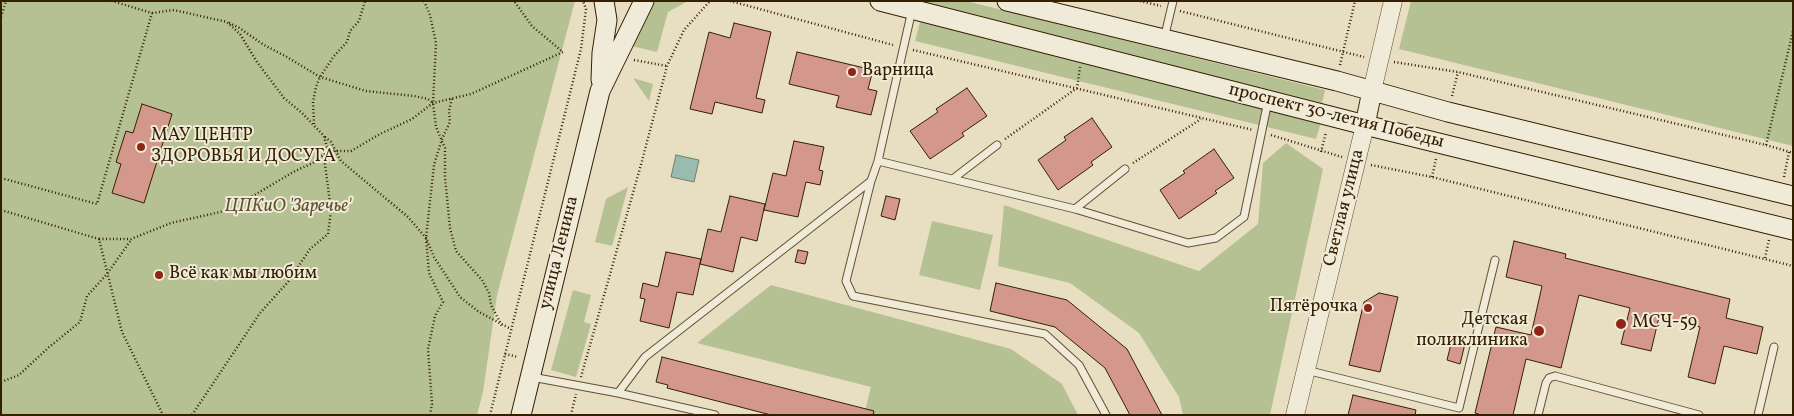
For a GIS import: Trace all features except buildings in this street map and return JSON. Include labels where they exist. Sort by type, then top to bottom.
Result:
[{"type":"main road","name":"улица Ленина","points":[[521,415],[600,91],[602,53],[607,20],[604,1]]},
{"type":"main road","name":"улица Ленина","points":[[600,91],[644,1]]},
{"type":"main road","name":"проспект 30-летия Победы","points":[[880,1],[1365,125],[1793,230]]},
{"type":"main road","name":"проспект 30-летия Победы","points":[[1008,1],[1372,90],[1455,114],[1793,196]]},
{"type":"main road","name":"Светлая улица","points":[[1365,125],[1372,90]]},
{"type":"street","name":"Светлая улица","points":[[1372,90],[1393,1]]},
{"type":"street","name":"Светлая улица","points":[[1294,415],[1365,125]]},
{"type":"lane","points":[[1164,39],[1172,5]]},
{"type":"lane","points":[[912,9],[878,160],[846,281],[853,296],[1044,334],[1079,365],[1106,415]]},
{"type":"lane","points":[[878,160],[1075,209],[1188,243],[1216,238],[1244,217],[1268,100]]},
{"type":"lane","points":[[954,178],[997,145]]},
{"type":"lane","points":[[1075,209],[1125,168]]},
{"type":"lane","points":[[618,393],[645,357],[871,181]]},
{"type":"lane","points":[[1306,370],[1459,408],[1495,260]]},
{"type":"lane","points":[[1758,415],[1774,347]]},
{"type":"lane","points":[[1538,415],[1546,383],[1549,378],[1555,376],[1699,415]]},
{"type":"lane","points":[[530,377],[677,405],[715,415]]},
{"type":"lane","points":[[675,415],[677,405]]},
{"type":"path","points":[[1,17],[6,1]]},
{"type":"path","points":[[112,1],[152,13],[174,10],[226,22],[238,27],[264,45],[320,77],[366,91],[414,96],[428,99],[433,103]]},
{"type":"path","points":[[314,126],[313,102],[320,77],[334,56],[347,42],[350,31],[358,21],[365,1]]},
{"type":"path","points":[[424,1],[430,15],[436,44],[433,103],[436,127],[442,139],[446,163],[445,177],[450,228],[456,251],[482,280],[502,326]]},
{"type":"path","points":[[1,210],[99,239],[131,239],[171,223],[228,210],[295,171],[313,163],[328,151],[351,151],[380,134],[412,119],[433,103],[471,94],[563,52],[532,26],[514,1]]},
{"type":"path","points":[[490,415],[510,329],[582,49],[586,9],[583,1]]},
{"type":"path","points":[[571,415],[640,171],[667,66],[684,30],[710,1]]},
{"type":"path","points":[[730,1],[738,3]]},
{"type":"path","points":[[1140,1],[1172,5],[1342,52],[1378,60],[1458,72],[1793,153]]},
{"type":"path","points":[[1342,52],[1355,1]]},
{"type":"path","points":[[1,178],[97,204],[152,13]]},
{"type":"path","points":[[226,22],[240,34],[257,62],[284,98],[331,142],[346,166],[408,217],[426,238],[434,257],[460,297],[479,312],[510,329]]},
{"type":"path","points":[[1766,145],[1793,31]]},
{"type":"path","points":[[634,60],[667,66]]},
{"type":"path","points":[[997,145],[1077,88]]},
{"type":"path","points":[[430,415],[432,404],[428,349],[435,316],[442,302],[428,274],[426,238],[434,165],[442,139],[450,122],[449,112],[452,98]]},
{"type":"path","points":[[1125,168],[1201,119]]},
{"type":"path","points":[[192,415],[260,313],[288,282],[310,249],[328,234],[331,211],[325,164],[328,151],[324,136]]},
{"type":"path","points":[[99,239],[122,332],[163,415]]},
{"type":"path","points":[[1,382],[19,376],[48,348],[80,322],[87,296],[107,274],[131,239]]},
{"type":"green space","name":"ЦПКиО 'Заречье'","points":[[1,1],[575,1],[497,295],[483,392],[477,415],[1,415]]},
{"type":"green space","points":[[652,1],[688,1],[668,12],[657,52],[627,45]]},
{"type":"green space","points":[[910,1],[966,1],[1325,90],[1322,103]]},
{"type":"green space","points":[[1411,1],[1793,1],[1793,146],[1399,49]]},
{"type":"green space","points":[[921,18],[1322,119],[1316,139],[915,41]]},
{"type":"green space","points":[[633,78],[653,84],[649,101]]},
{"type":"green space","points":[[1286,143],[1323,169],[1270,415],[1183,415],[1179,397],[1139,333],[1070,283],[998,266],[1004,205],[1199,271],[1258,224],[1263,163]]},
{"type":"green space","points":[[628,187],[612,246],[595,242],[606,199]]},
{"type":"green space","points":[[932,221],[993,235],[980,290],[919,275]]},
{"type":"green space","points":[[771,285],[1011,349],[1062,384],[1078,415],[864,415],[871,387],[697,343]]},
{"type":"green space","points":[[573,290],[591,295],[584,322],[591,324],[576,377],[551,370]]},
{"type":"water","points":[[676,155],[699,160],[694,182],[671,177]]},
{"type":"place","name":"Варница","points":[[852,72]]},
{"type":"place","name":"МАУ ЦЕНТР ЗДОРОВЬЯ И ДОСУГА","points":[[141,147]]},
{"type":"place","name":"Всё как мы любим","points":[[159,275]]},
{"type":"place","name":"Пятёрочка","points":[[1368,308]]},
{"type":"place","name":"МСЧ-59","points":[[1621,324]]},
{"type":"place","name":"Детская поликлиника","points":[[1539,331]]}]
